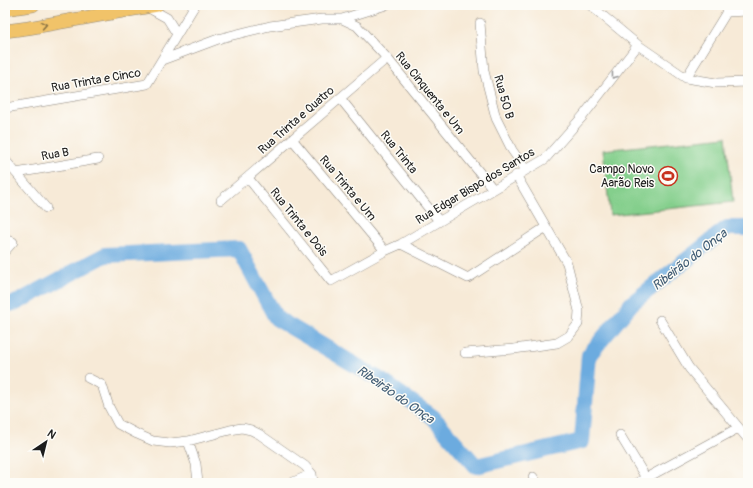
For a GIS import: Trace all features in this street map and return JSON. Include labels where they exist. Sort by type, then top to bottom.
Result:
[{"type":"highway","points":[[5,9],[34,5]]},
{"type":"highway","points":[[5,30],[152,6]]},
{"type":"street","name":"Rua Trinta e Cinco","points":[[5,108],[147,84],[195,5]]},
{"type":"street","name":"Rua Cinquenta e Um","points":[[162,60],[221,38],[270,26],[322,19],[342,19],[386,5]]},
{"type":"street","points":[[590,5],[638,45],[686,78],[716,83],[748,82]]},
{"type":"street","points":[[152,6],[167,18],[177,34]]},
{"type":"street","points":[[686,78],[729,9],[748,11]]},
{"type":"street","name":"Rua Cinquenta e Um","points":[[342,19],[357,26],[387,58],[493,190]]},
{"type":"street","name":"Rua 50 B","points":[[480,23],[484,71],[496,118],[512,150],[526,170]]},
{"type":"street","name":"Rua Edgar Bispo dos Santos","points":[[331,281],[385,251],[401,244],[545,159],[583,116],[638,45]]},
{"type":"street","name":"Rua Trinta e Quatro","points":[[221,200],[387,58]]},
{"type":"street","name":"Rua Trinta","points":[[340,98],[439,221]]},
{"type":"street","name":"Rua Trinta e Um","points":[[292,139],[385,251]]},
{"type":"street","name":"Rua B","points":[[16,173],[98,159]]},
{"type":"street","points":[[5,160],[46,208]]},
{"type":"street","points":[[465,353],[514,349],[557,343],[569,336],[578,324],[579,311],[567,263],[516,175]]},
{"type":"street","name":"Rua Trinta e Dois","points":[[248,178],[331,281]]},
{"type":"street","points":[[401,244],[468,278],[546,227]]},
{"type":"street","points":[[5,239],[12,242],[5,251]]},
{"type":"street","points":[[660,320],[689,368],[748,439]]},
{"type":"street","points":[[88,378],[102,385],[109,406],[118,424],[153,441],[170,443],[188,441],[242,428],[259,434],[305,466],[312,478],[291,483]]},
{"type":"street","points":[[637,483],[738,428]]},
{"type":"street","points":[[620,435],[646,478]]},
{"type":"street","points":[[188,441],[196,464],[198,483]]},
{"type":"green space","name":"Campo Novo Aarão Reis","points":[[726,137],[733,202],[610,215],[603,150]]},
{"type":"waterway","name":"Ribeirão do Onça","points":[[5,305],[18,302],[105,255],[239,249],[276,318],[382,381],[433,417],[476,466],[582,441],[589,355],[632,303],[727,228],[748,228]]},
{"type":"place","name":"Campo Novo Aarão Reis","points":[[668,176]]}]
